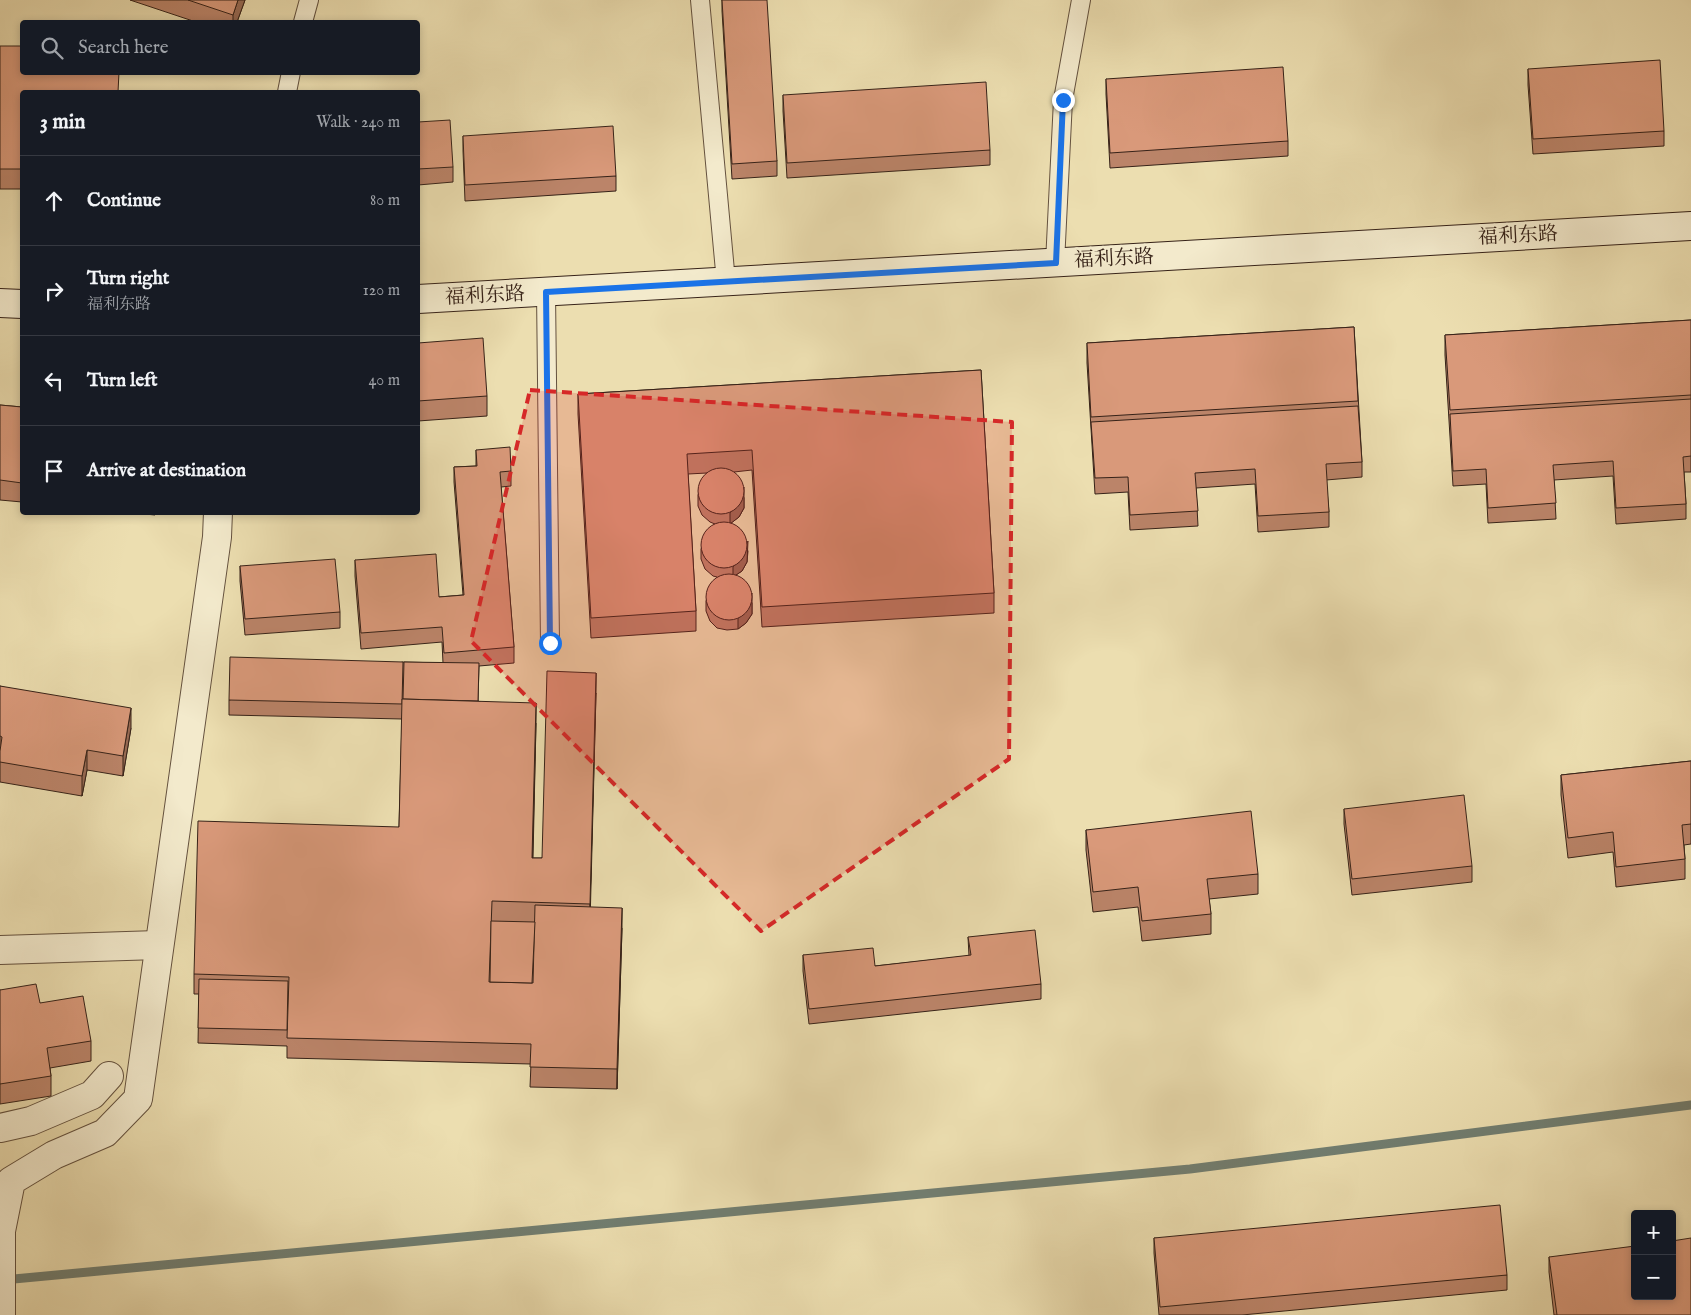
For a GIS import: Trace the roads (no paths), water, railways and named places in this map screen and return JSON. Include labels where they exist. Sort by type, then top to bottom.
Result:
[{"type":"main road","name":"福利东路","points":[[420,300],[1691,226]]},
{"type":"main road","points":[[0,303],[20,304]]},
{"type":"main road","points":[[1,1315],[1,1231],[6,1181],[54,1155],[105,1133],[138,1099],[218,515]]},
{"type":"main road","points":[[0,950],[158,945]]},
{"type":"main road","points":[[0,1128],[31,1121],[92,1095],[109,1076]]},
{"type":"lane","points":[[304,20],[309,0]]},
{"type":"lane","points":[[700,0],[726,282]]},
{"type":"lane","points":[[1056,263],[1063,100],[1081,0]]},
{"type":"lane","points":[[288,90],[291,75]]},
{"type":"lane","points":[[546,292],[550,643]]},
{"type":"waterway","points":[[3,1280],[1190,1169],[1691,1105]]}]
